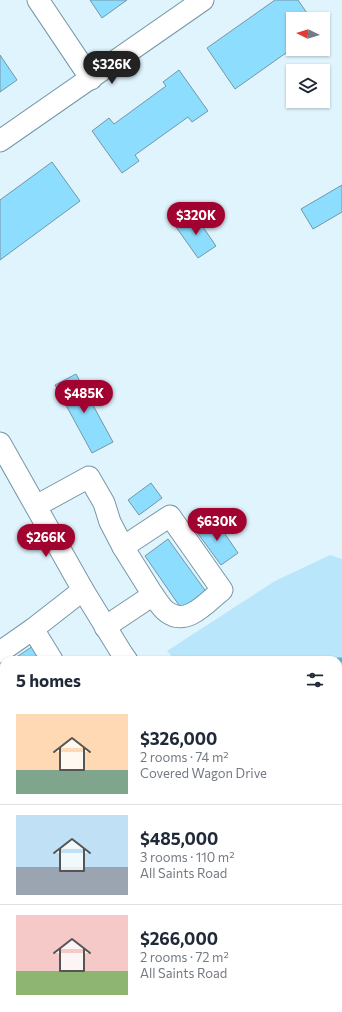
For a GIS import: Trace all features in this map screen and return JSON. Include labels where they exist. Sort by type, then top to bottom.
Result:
[{"type":"street","points":[[38,0],[91,79]]},
{"type":"street","points":[[0,141],[203,0]]},
{"type":"street","points":[[0,443],[120,656]]},
{"type":"street","points":[[36,506],[89,478],[104,503],[110,522],[123,547],[153,594],[166,611],[174,616],[183,617],[194,613],[222,590],[170,516],[123,547]]},
{"type":"street","points":[[0,652],[33,629],[83,590]]},
{"type":"street","points":[[105,627],[153,594]]},
{"type":"street","points":[[33,629],[50,656]]},
{"type":"shaded area","points":[[330,555],[342,559],[342,656],[171,656],[167,651],[275,581]]},
{"type":"building","points":[[90,0],[127,0],[102,18]]},
{"type":"building","points":[[275,0],[298,0],[306,12],[286,12],[286,53],[235,89],[207,48]]},
{"type":"building","points":[[0,55],[17,80],[0,92]]},
{"type":"building","points":[[179,70],[208,111],[192,122],[188,117],[135,155],[139,161],[122,173],[92,131],[109,118],[114,124],[166,86],[163,82]]},
{"type":"building","points":[[52,162],[80,201],[0,260],[0,200]]},
{"type":"building","points":[[342,185],[342,212],[313,229],[301,209]]},
{"type":"building","points":[[194,214],[216,246],[198,258],[176,227]]},
{"type":"building","points":[[76,374],[113,442],[92,453],[55,385]]},
{"type":"building","points":[[151,483],[162,498],[139,515],[128,500]]},
{"type":"building","points":[[214,518],[238,553],[221,565],[196,531]]},
{"type":"building","points":[[168,539],[207,593],[183,611],[145,556]]},
{"type":"building","points":[[33,646],[39,656],[18,656]]}]
